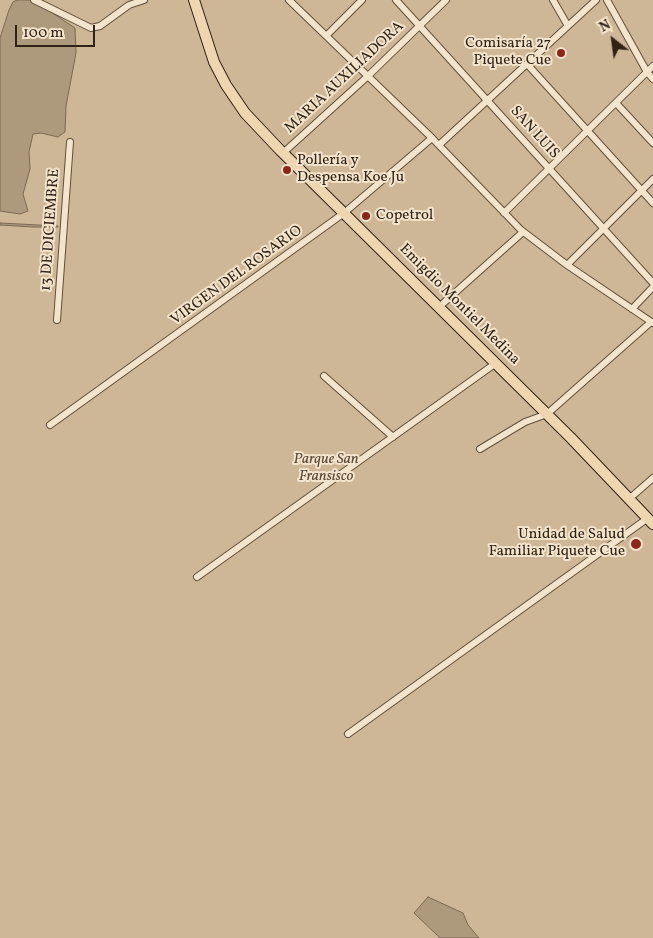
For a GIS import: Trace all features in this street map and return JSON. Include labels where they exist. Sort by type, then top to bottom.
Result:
[{"type":"main road","name":"Emigdio Montiel Medina","points":[[194,0],[212,56],[226,85],[243,111],[283,153],[547,414],[650,521]]},
{"type":"street","points":[[34,0],[91,28],[100,26],[129,5],[144,0]]},
{"type":"street","points":[[289,0],[432,138],[523,232],[566,265],[652,322],[547,414],[525,422],[480,449]]},
{"type":"street","points":[[327,35],[362,0]]},
{"type":"street","name":"SAN LUIS","points":[[396,0],[653,283]]},
{"type":"street","name":"MARIA AUXILIADORA","points":[[283,153],[368,76],[446,0]]},
{"type":"street","points":[[553,0],[568,26]]},
{"type":"street","points":[[439,145],[596,0]]},
{"type":"street","points":[[607,0],[647,72],[653,79]]},
{"type":"street","points":[[527,64],[653,203]]},
{"type":"street","points":[[504,213],[653,66]]},
{"type":"street","points":[[616,103],[653,143]]},
{"type":"street","name":"VIRGEN DEL ROSARIO","points":[[50,425],[344,213],[432,138]]},
{"type":"street","name":"13 DE DICIEMBRE","points":[[57,320],[70,142]]},
{"type":"street","points":[[566,265],[653,179]]},
{"type":"street","points":[[439,307],[523,232]]},
{"type":"street","points":[[632,309],[653,287]]},
{"type":"street","points":[[197,577],[496,363]]},
{"type":"street","points":[[324,376],[392,437]]},
{"type":"street","points":[[629,499],[653,478]]},
{"type":"street","points":[[348,734],[650,521]]},
{"type":"green space","name":"Parque San Fransisco","points":[[0,0],[653,0],[653,938],[0,938]]},
{"type":"shaded area","points":[[17,0],[33,0],[75,28],[76,53],[66,106],[65,132],[58,137],[41,133],[33,134],[29,152],[30,169],[23,194],[28,211],[20,214],[0,211],[0,38],[9,10],[13,2]]},
{"type":"shaded area","points":[[0,223],[58,226],[58,227],[0,225]]},
{"type":"shaded area","points":[[428,897],[463,913],[468,925],[479,938],[440,938],[414,913]]},
{"type":"place","name":"Comisaría 27 Piquete Cue","points":[[561,53]]},
{"type":"place","name":"Pollería y Despensa Koe Ju","points":[[287,170]]},
{"type":"place","name":"Copetrol","points":[[366,216]]},
{"type":"place","name":"Unidad de Salud Familiar Piquete Cue","points":[[636,544]]}]
